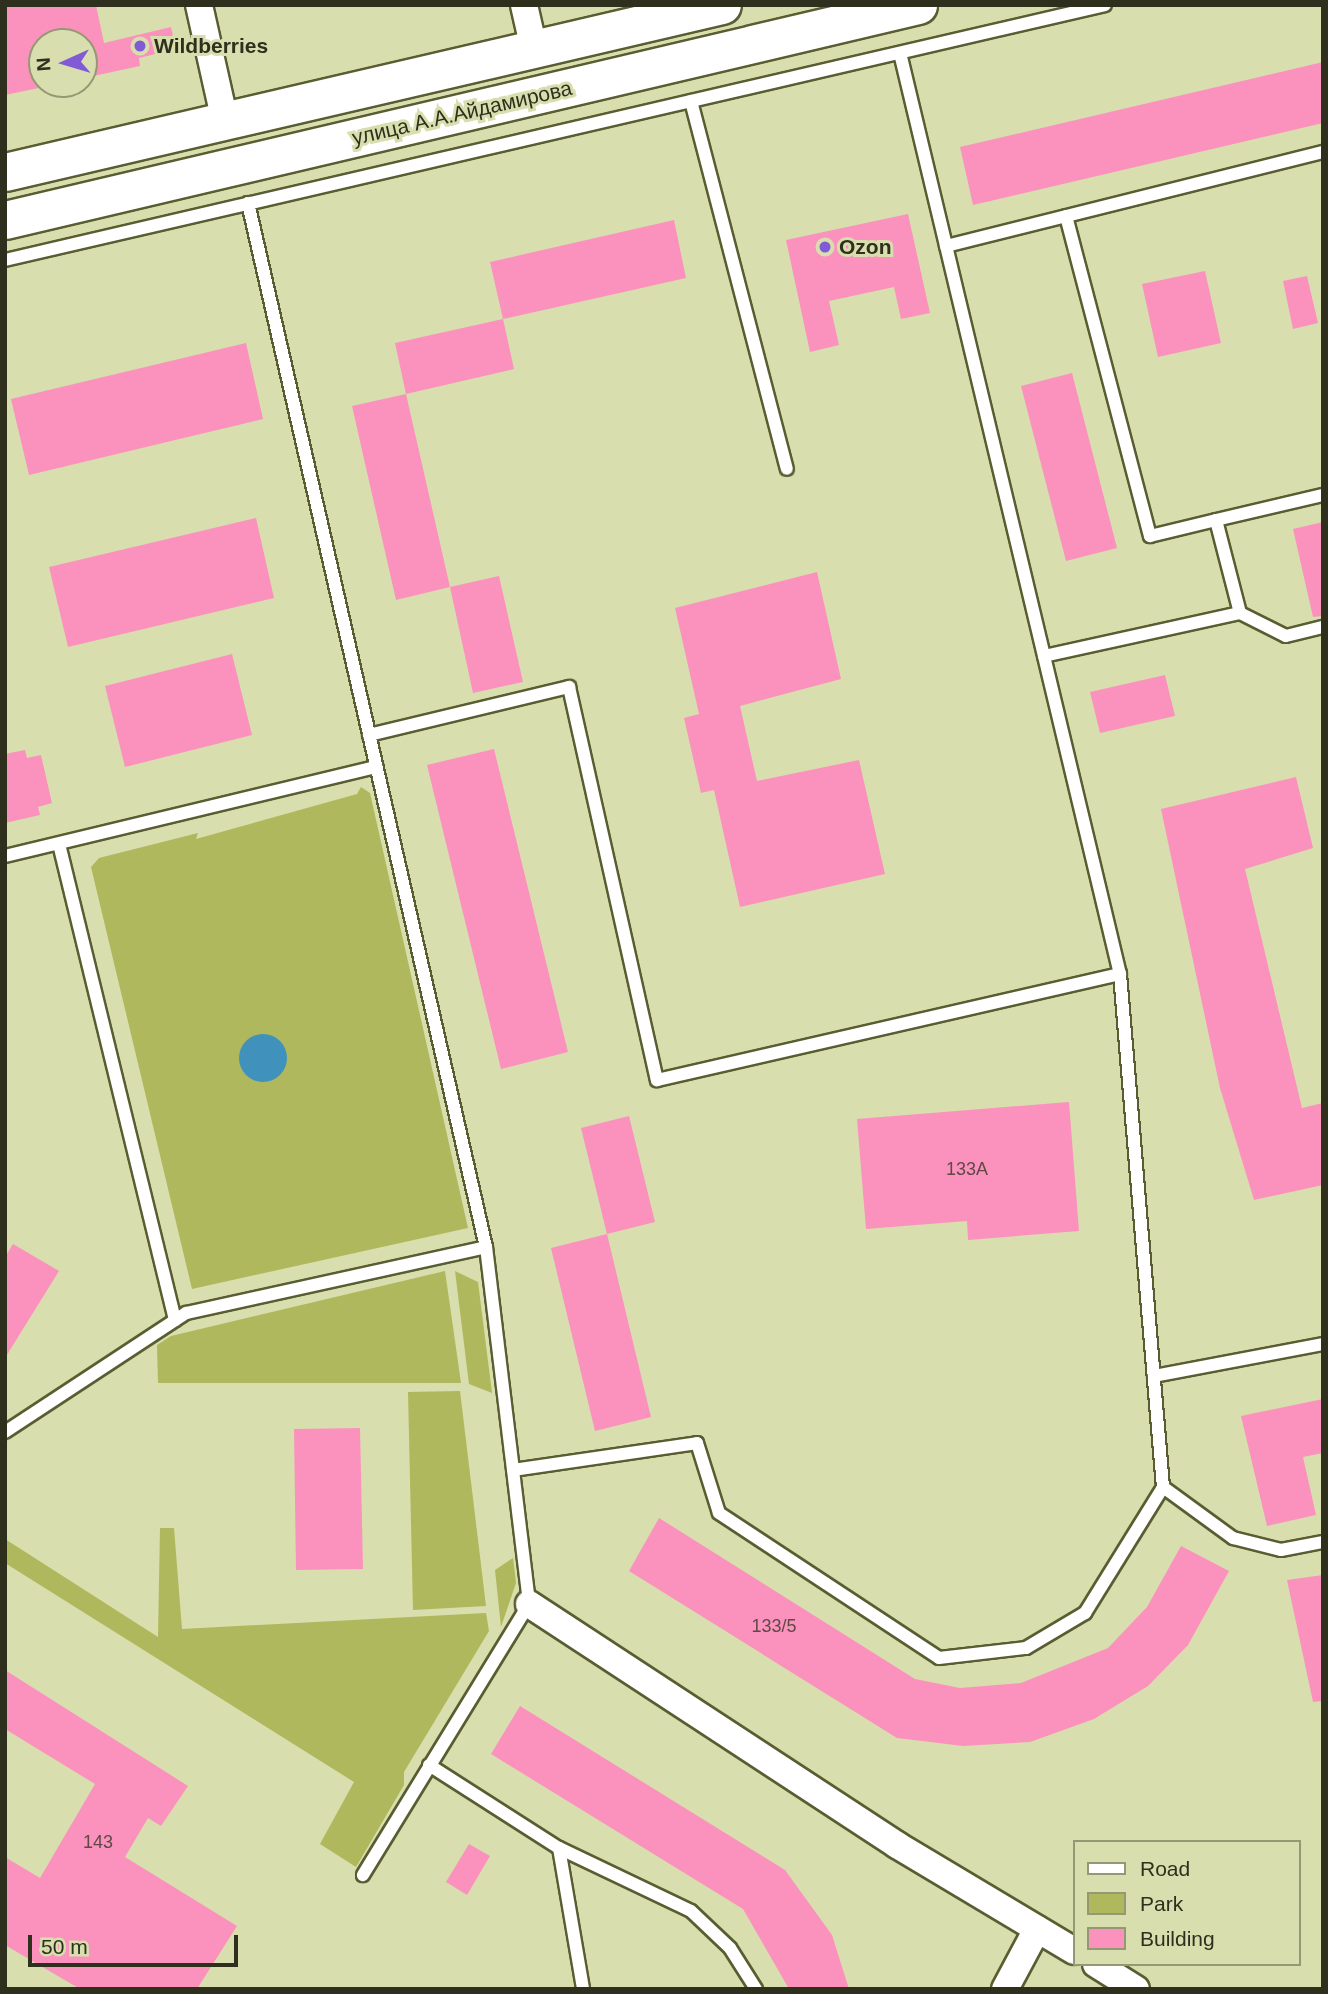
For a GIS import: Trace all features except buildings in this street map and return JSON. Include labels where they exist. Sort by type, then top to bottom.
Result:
[{"type":"main road","points":[[5,172],[722,5]]},
{"type":"main road","name":"улица А.А.Айдамирова","points":[[5,220],[918,5]]},
{"type":"street","points":[[199,5],[225,121]]},
{"type":"street","points":[[524,5],[534,49]]},
{"type":"street","points":[[529,1604],[897,1845],[1072,1950]]},
{"type":"street","points":[[1004,1989],[1037,1929]]},
{"type":"street","points":[[1099,1966],[1136,1989]]},
{"type":"lane","points":[[5,260],[1105,5]]},
{"type":"lane","points":[[513,1470],[697,1443],[719,1513],[939,1658],[1026,1648],[1085,1613],[1163,1488],[1121,974],[900,53]]},
{"type":"lane","points":[[691,101],[787,469]]},
{"type":"lane","points":[[946,246],[1323,152]]},
{"type":"lane","points":[[248,203],[486,1247],[529,1604],[363,1875]]},
{"type":"lane","points":[[1066,216],[1150,536],[1323,495]]},
{"type":"lane","points":[[1216,520],[1240,614]]},
{"type":"lane","points":[[1044,656],[1240,614],[1286,636],[1323,627]]},
{"type":"lane","points":[[369,734],[569,687],[657,1080],[1121,974]]},
{"type":"lane","points":[[5,856],[376,767]]},
{"type":"lane","points":[[59,844],[175,1320]]},
{"type":"lane","points":[[5,1432],[186,1313],[486,1247]]},
{"type":"lane","points":[[1154,1376],[1323,1344]]},
{"type":"lane","points":[[1163,1488],[1233,1538],[1281,1550],[1323,1542]]},
{"type":"lane","points":[[429,1765],[559,1848],[691,1912],[730,1948],[756,1989]]},
{"type":"lane","points":[[559,1848],[583,1989]]},
{"type":"green space","points":[[361,787],[370,793],[468,1228],[192,1289],[91,867],[99,858],[198,833],[196,839],[357,794]]},
{"type":"green space","points":[[445,1271],[461,1383],[158,1383],[157,1345],[171,1336]]},
{"type":"green space","points":[[455,1271],[478,1282],[492,1393],[469,1384]]},
{"type":"green space","points":[[460,1391],[486,1606],[413,1610],[408,1392]]},
{"type":"green space","points":[[160,1528],[174,1528],[182,1629],[486,1613],[489,1631],[404,1772],[404,1785],[356,1867],[320,1844],[354,1782],[5,1563],[5,1539],[158,1637]]},
{"type":"green space","points":[[513,1558],[516,1583],[501,1627],[495,1570]]},
{"type":"water","points":[[263,1034],[272,1035],[280,1041],[286,1049],[286,1067],[280,1075],[272,1081],[263,1082],[254,1081],[246,1075],[240,1067],[239,1058],[240,1049],[246,1041],[254,1035]]},
{"type":"place","name":"Wildberries","points":[[140,46]]},
{"type":"place","name":"Ozon","points":[[825,247]]}]
